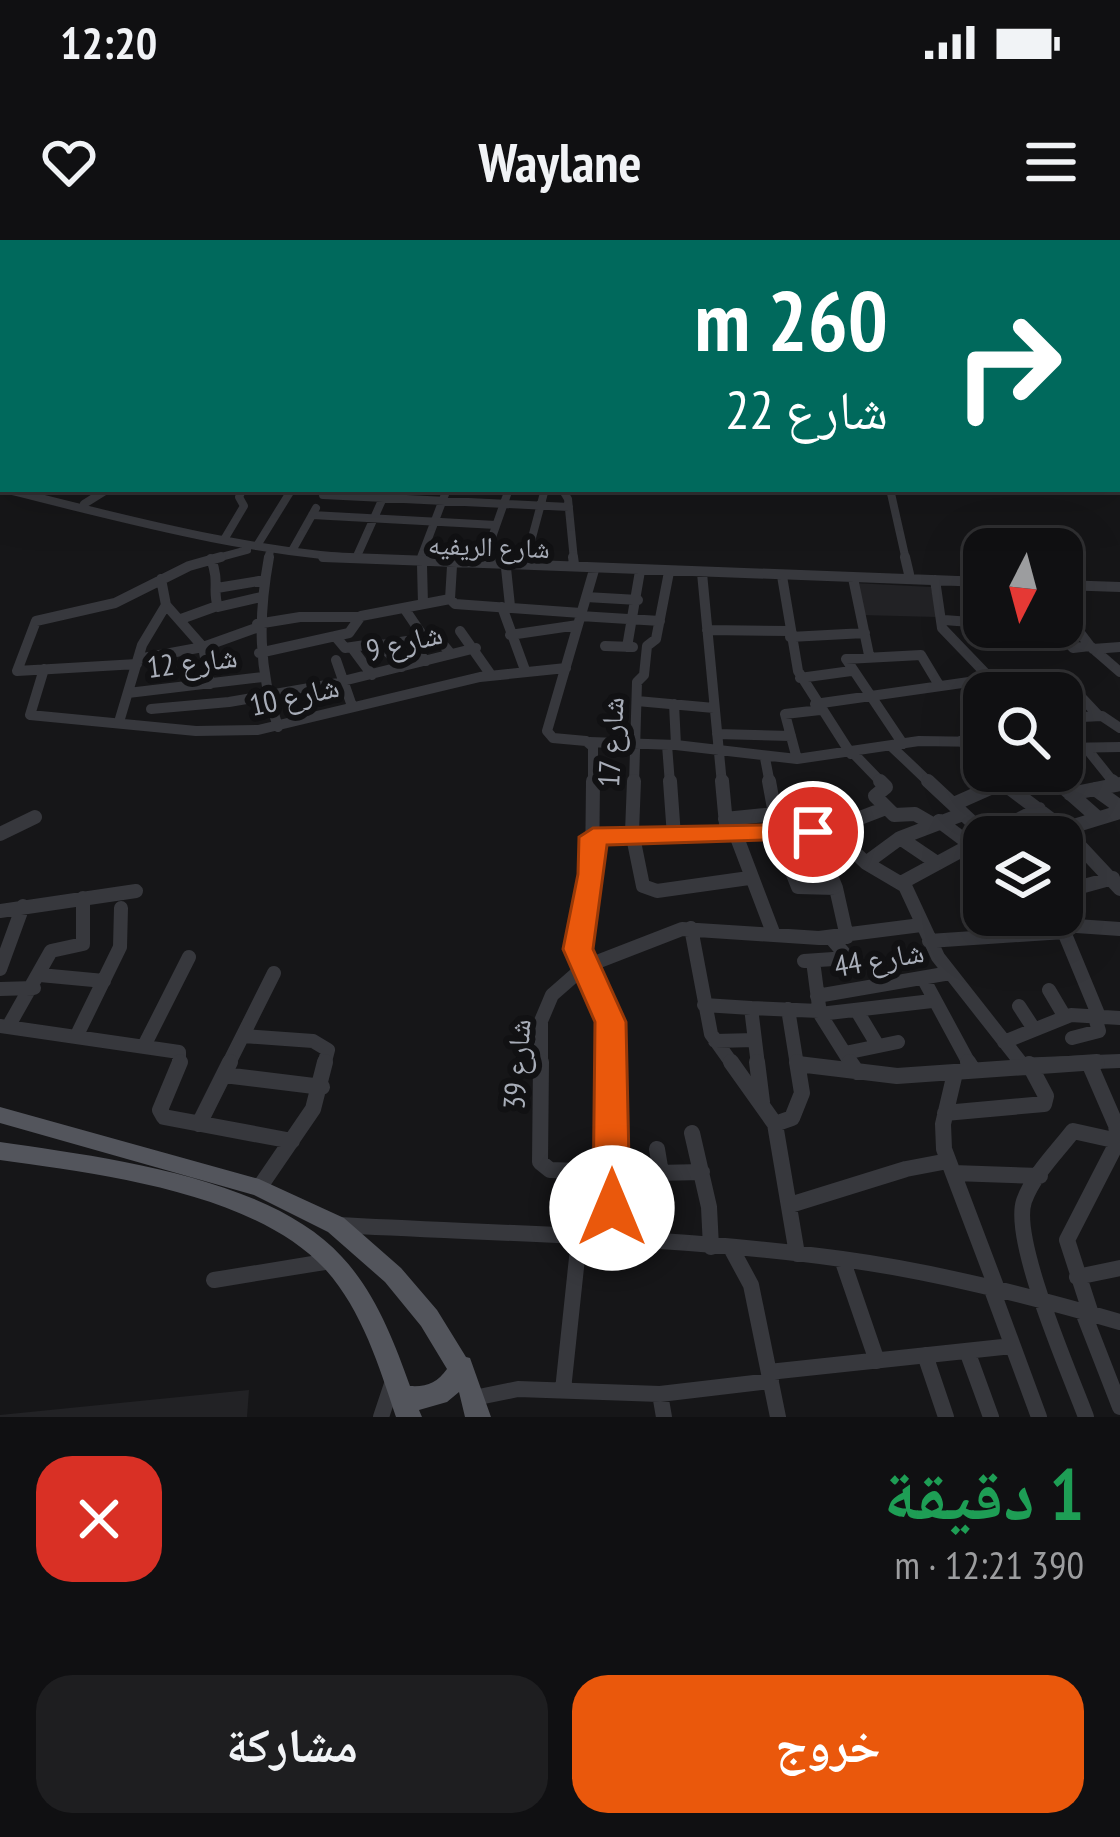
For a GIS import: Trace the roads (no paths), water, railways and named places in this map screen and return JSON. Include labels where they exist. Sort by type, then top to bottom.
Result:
[{"type":"main road","points":[[0,1115],[259,1188],[336,1225],[412,1296],[461,1366],[476,1407]]},
{"type":"main road","points":[[0,1128],[46,1126]]},
{"type":"main road","points":[[0,1151],[104,1169],[252,1208],[304,1235],[332,1261],[368,1313],[402,1396],[423,1399],[443,1391],[461,1366]]},
{"type":"street","name":"شارع الريفيه","points":[[28,492],[256,546],[452,566],[963,578]]},
{"type":"street","name":"شارع الريفيه","points":[[38,492],[270,551],[640,572],[963,579]]},
{"type":"street","points":[[84,504],[103,492]]},
{"type":"street","points":[[225,538],[244,506],[242,492]]},
{"type":"street","points":[[290,492],[256,546],[160,579],[115,603],[36,621],[17,671],[137,661],[203,647],[257,626],[300,617],[358,617],[451,599],[465,607],[506,606],[580,618],[660,621]]},
{"type":"street","points":[[293,549],[325,492],[569,507]]},
{"type":"street","points":[[423,604],[421,562],[446,492]]},
{"type":"street","points":[[484,561],[508,492]]},
{"type":"street","points":[[525,562],[544,492]]},
{"type":"street","points":[[564,492],[577,566]]},
{"type":"street","points":[[891,492],[909,574]]},
{"type":"street","points":[[356,556],[385,493]]},
{"type":"street","points":[[312,515],[496,525]]},
{"type":"street","points":[[270,551],[257,626],[262,677],[278,727]]},
{"type":"street","points":[[211,559],[217,606]]},
{"type":"street","points":[[451,599],[452,566]]},
{"type":"street","points":[[506,568],[509,635],[524,670]]},
{"type":"street","points":[[594,570],[548,734],[590,742],[672,745],[797,759],[897,745],[963,743]]},
{"type":"street","points":[[627,647],[640,572]]},
{"type":"street","name":"شارع 17","points":[[669,572],[656,639],[646,648],[637,701],[632,837],[643,886],[648,890],[749,878]]},
{"type":"street","points":[[702,573],[725,819],[774,934]]},
{"type":"street","points":[[782,576],[800,678],[853,754],[886,787],[875,796],[894,815],[914,814],[963,832]]},
{"type":"street","points":[[853,578],[869,656]]},
{"type":"street","points":[[160,579],[166,605],[203,647],[210,684]]},
{"type":"street","points":[[217,588],[265,580]]},
{"type":"street","points":[[935,580],[944,620],[941,628],[984,672]]},
{"type":"street","points":[[1083,583],[1120,584]]},
{"type":"street","points":[[181,619],[261,597]]},
{"type":"street","points":[[586,597],[638,601]]},
{"type":"street","points":[[119,722],[137,661],[166,605]]},
{"type":"street","points":[[404,608],[451,654]]},
{"type":"street","points":[[380,613],[395,641]]},
{"type":"street","points":[[259,653],[354,631],[358,617]]},
{"type":"street","points":[[509,635],[580,618]]},
{"type":"street","points":[[944,620],[963,621]]},
{"type":"street","points":[[707,630],[865,633]]},
{"type":"street","points":[[460,632],[476,648],[491,675]]},
{"type":"street","points":[[281,634],[288,647]]},
{"type":"street","points":[[335,636],[345,648],[410,643],[435,687]]},
{"type":"street","points":[[1083,636],[1120,672]]},
{"type":"street","points":[[381,645],[402,667]]},
{"type":"street","points":[[605,646],[646,648]]},
{"type":"street","points":[[1083,648],[1120,647]]},
{"type":"street","points":[[352,648],[372,675]]},
{"type":"street","name":"شارع 9","points":[[151,709],[343,682],[476,648]]},
{"type":"street","points":[[939,685],[921,655],[845,658],[897,745],[964,816]]},
{"type":"street","points":[[336,660],[352,706]]},
{"type":"street","name":"شارع 10","points":[[44,669],[30,715],[216,732],[278,727],[491,675],[566,668]]},
{"type":"street","points":[[800,678],[851,671]]},
{"type":"street","name":"شارع 12","points":[[128,692],[262,677]]},
{"type":"street","points":[[797,759],[786,712],[963,682]]},
{"type":"street","points":[[146,725],[157,691]]},
{"type":"street","points":[[1083,699],[1120,728]]},
{"type":"street","points":[[637,701],[714,708]]},
{"type":"street","points":[[674,704],[674,836]]},
{"type":"street","points":[[1083,716],[1098,715]]},
{"type":"street","points":[[717,734],[791,736]]},
{"type":"street","points":[[590,742],[592,874],[578,949],[610,1022],[611,1241]]},
{"type":"street","points":[[1083,749],[1120,748]]},
{"type":"street","points":[[1087,749],[1118,785]]},
{"type":"street","points":[[725,819],[775,814],[765,758]]},
{"type":"street","points":[[1070,794],[1118,785]]},
{"type":"street","points":[[1083,823],[1120,809],[1095,789]]},
{"type":"street","points":[[866,863],[900,838],[936,823],[986,792]]},
{"type":"street","points":[[1012,792],[1048,816]]},
{"type":"street","points":[[1070,794],[1098,818]]},
{"type":"street","points":[[593,837],[813,832],[831,830],[886,808]]},
{"type":"street","points":[[1025,816],[1039,809]]},
{"type":"street","points":[[0,834],[35,818]]},
{"type":"street","points":[[831,830],[866,863],[901,883],[950,973],[1026,1064],[1046,1096],[1044,1104],[945,1113]]},
{"type":"street","points":[[813,832],[836,888],[839,937],[848,958],[808,961],[819,1007],[857,1072]]},
{"type":"street","points":[[777,834],[798,887],[836,888]]},
{"type":"street","points":[[900,838],[937,863]]},
{"type":"street","points":[[1083,848],[1117,882]]},
{"type":"street","points":[[901,883],[963,849]]},
{"type":"street","points":[[1083,888],[1117,882]]},
{"type":"street","points":[[0,911],[136,891]]},
{"type":"street","points":[[83,898],[83,944],[53,949],[37,982],[4,1026],[145,1044],[181,1054],[161,1114],[292,1141]]},
{"type":"street","points":[[0,969],[23,906]]},
{"type":"street","points":[[77,1035],[120,947],[121,908]]},
{"type":"street","name":"شارع 39","points":[[612,1173],[550,1171],[539,1156],[541,1021],[552,995],[584,967],[666,932],[691,928],[839,937],[921,925]]},
{"type":"street","points":[[1083,926],[1120,929]]},
{"type":"street","points":[[691,928],[715,1041],[775,1124],[797,1254]]},
{"type":"street","points":[[929,941],[968,936]]},
{"type":"street","points":[[1066,936],[1099,1030],[1072,1038]]},
{"type":"street","points":[[145,1044],[189,957]]},
{"type":"street","points":[[199,1124],[274,973]]},
{"type":"street","name":"شارع 44","points":[[819,1007],[846,992],[950,973]]},
{"type":"street","points":[[923,978],[964,1071],[945,1113],[942,1136],[950,1167],[1039,1417]]},
{"type":"street","points":[[0,988],[104,981]]},
{"type":"street","points":[[880,986],[888,1007]]},
{"type":"street","points":[[1048,990],[1065,1017]]},
{"type":"street","points":[[846,992],[878,1046]]},
{"type":"street","points":[[704,1005],[856,1011],[932,1001]]},
{"type":"street","points":[[1019,1006],[1034,1029]]},
{"type":"street","points":[[751,1007],[762,1103]]},
{"type":"street","points":[[775,1124],[792,1118],[800,1102],[788,1010]]},
{"type":"street","points":[[1004,1042],[1065,1017],[1120,1018]]},
{"type":"street","points":[[244,1036],[325,1046],[328,1056],[322,1087],[259,1188]]},
{"type":"street","points":[[715,1041],[755,1040]]},
{"type":"street","points":[[845,1053],[898,1042]]},
{"type":"street","points":[[797,1064],[857,1072],[1120,1061]]},
{"type":"street","points":[[1090,1065],[1114,1109],[1118,1141],[1067,1240],[1120,1407]]},
{"type":"street","points":[[224,1075],[322,1087]]},
{"type":"street","points":[[1086,1417],[1021,1219],[1025,1198],[1075,1130],[1118,1141]]},
{"type":"street","points":[[692,1133],[711,1247]]},
{"type":"street","points":[[657,1149],[661,1173]]},
{"type":"street","points":[[790,1205],[834,1195],[901,1166],[1040,1177]]},
{"type":"street","points":[[612,1173],[702,1172]]},
{"type":"street","points":[[336,1225],[842,1259],[994,1288],[1120,1322]]},
{"type":"street","points":[[562,1390],[578,1239]]},
{"type":"street","points":[[731,1248],[751,1285],[778,1417]]},
{"type":"street","points":[[842,1259],[877,1360]]},
{"type":"street","points":[[214,1280],[332,1261]]},
{"type":"street","points":[[1077,1277],[1120,1268]]},
{"type":"street","points":[[476,1407],[518,1389],[660,1394],[877,1360],[1012,1346]]},
{"type":"street","points":[[967,1351],[991,1417]]},
{"type":"street","points":[[925,1355],[946,1417]]},
{"type":"street","points":[[660,1394],[664,1417]]},
{"type":"street","points":[[381,1417],[402,1396]]}]
